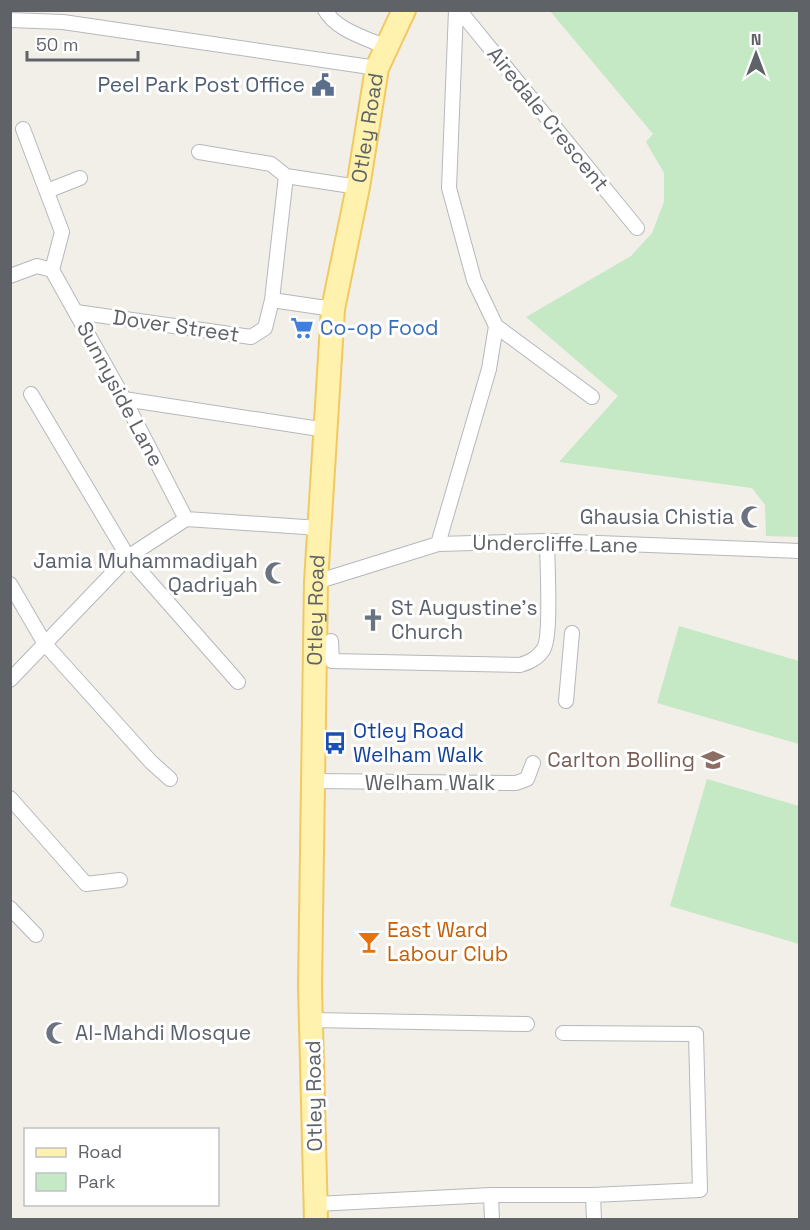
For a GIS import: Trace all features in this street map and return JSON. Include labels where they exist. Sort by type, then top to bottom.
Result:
[{"type":"main road","name":"Otley Road","points":[[316,1212],[310,986],[316,582],[333,309],[358,187],[377,68],[400,12]]},
{"type":"street","points":[[325,10],[329,18],[352,32],[386,47]]},
{"type":"street","points":[[458,10],[449,188],[474,280],[496,326],[592,397]]},
{"type":"street","name":"Airedale Crescent","points":[[458,10],[637,228]]},
{"type":"street","points":[[10,20],[63,22],[377,68]]},
{"type":"street","points":[[10,276],[37,266],[52,270],[62,232],[23,129]]},
{"type":"street","points":[[199,152],[272,164],[286,176],[358,187]]},
{"type":"street","name":"Dover Street","points":[[76,312],[251,337],[266,328],[272,300],[286,176]]},
{"type":"street","points":[[47,191],[80,178]]},
{"type":"street","name":"Sunnyside Lane","points":[[52,270],[124,399],[186,519]]},
{"type":"street","points":[[272,300],[333,309]]},
{"type":"street","points":[[438,544],[489,369],[496,326]]},
{"type":"street","points":[[31,394],[128,557],[238,682]]},
{"type":"street","points":[[124,399],[326,430]]},
{"type":"street","points":[[10,680],[128,557],[186,519],[319,528]]},
{"type":"street","points":[[331,641],[332,661],[342,662],[520,665],[535,659],[545,648],[547,542]]},
{"type":"street","name":"Undercliffe Lane","points":[[316,582],[438,544],[547,542],[800,551]]},
{"type":"street","points":[[10,584],[45,644],[170,779]]},
{"type":"street","points":[[566,701],[572,633]]},
{"type":"street","points":[[545,648],[570,649]]},
{"type":"street","name":"Welham Walk","points":[[314,781],[516,783],[528,779],[533,763]]},
{"type":"street","points":[[10,798],[86,884],[120,880]]},
{"type":"street","points":[[10,908],[36,935]]},
{"type":"street","points":[[312,1020],[527,1024]]},
{"type":"street","points":[[316,1212],[491,1195],[593,1195],[700,1190],[696,1034],[563,1033]]},
{"type":"street","points":[[491,1195],[492,1220]]},
{"type":"street","points":[[593,1195],[594,1220]]},
{"type":"green space","points":[[550,11],[799,11],[799,537],[766,536],[765,505],[752,488],[559,462],[618,396],[526,317],[631,256],[652,233],[664,202],[664,173],[646,142],[653,134]]},
{"type":"green space","points":[[679,626],[799,661],[799,744],[657,703]]},
{"type":"green space","points":[[707,779],[799,806],[799,944],[670,906]]},
{"type":"place","name":"Peel Park Post Office","points":[[323,85]]},
{"type":"place","name":"Co-op Food","points":[[302,328]]},
{"type":"place","name":"Ghausia Chistia","points":[[752,517]]},
{"type":"place","name":"Jamia Muhammadiyah Qadriyah","points":[[276,573]]},
{"type":"place","name":"St Augustine's Church","points":[[373,620]]},
{"type":"place","name":"Otley Road Welham Walk","points":[[335,743]]},
{"type":"place","name":"Carlton Bolling","points":[[713,760]]},
{"type":"place","name":"East Ward Labour Club","points":[[369,942]]},
{"type":"place","name":"Al‐Mahdi Mosque","points":[[57,1033]]}]
